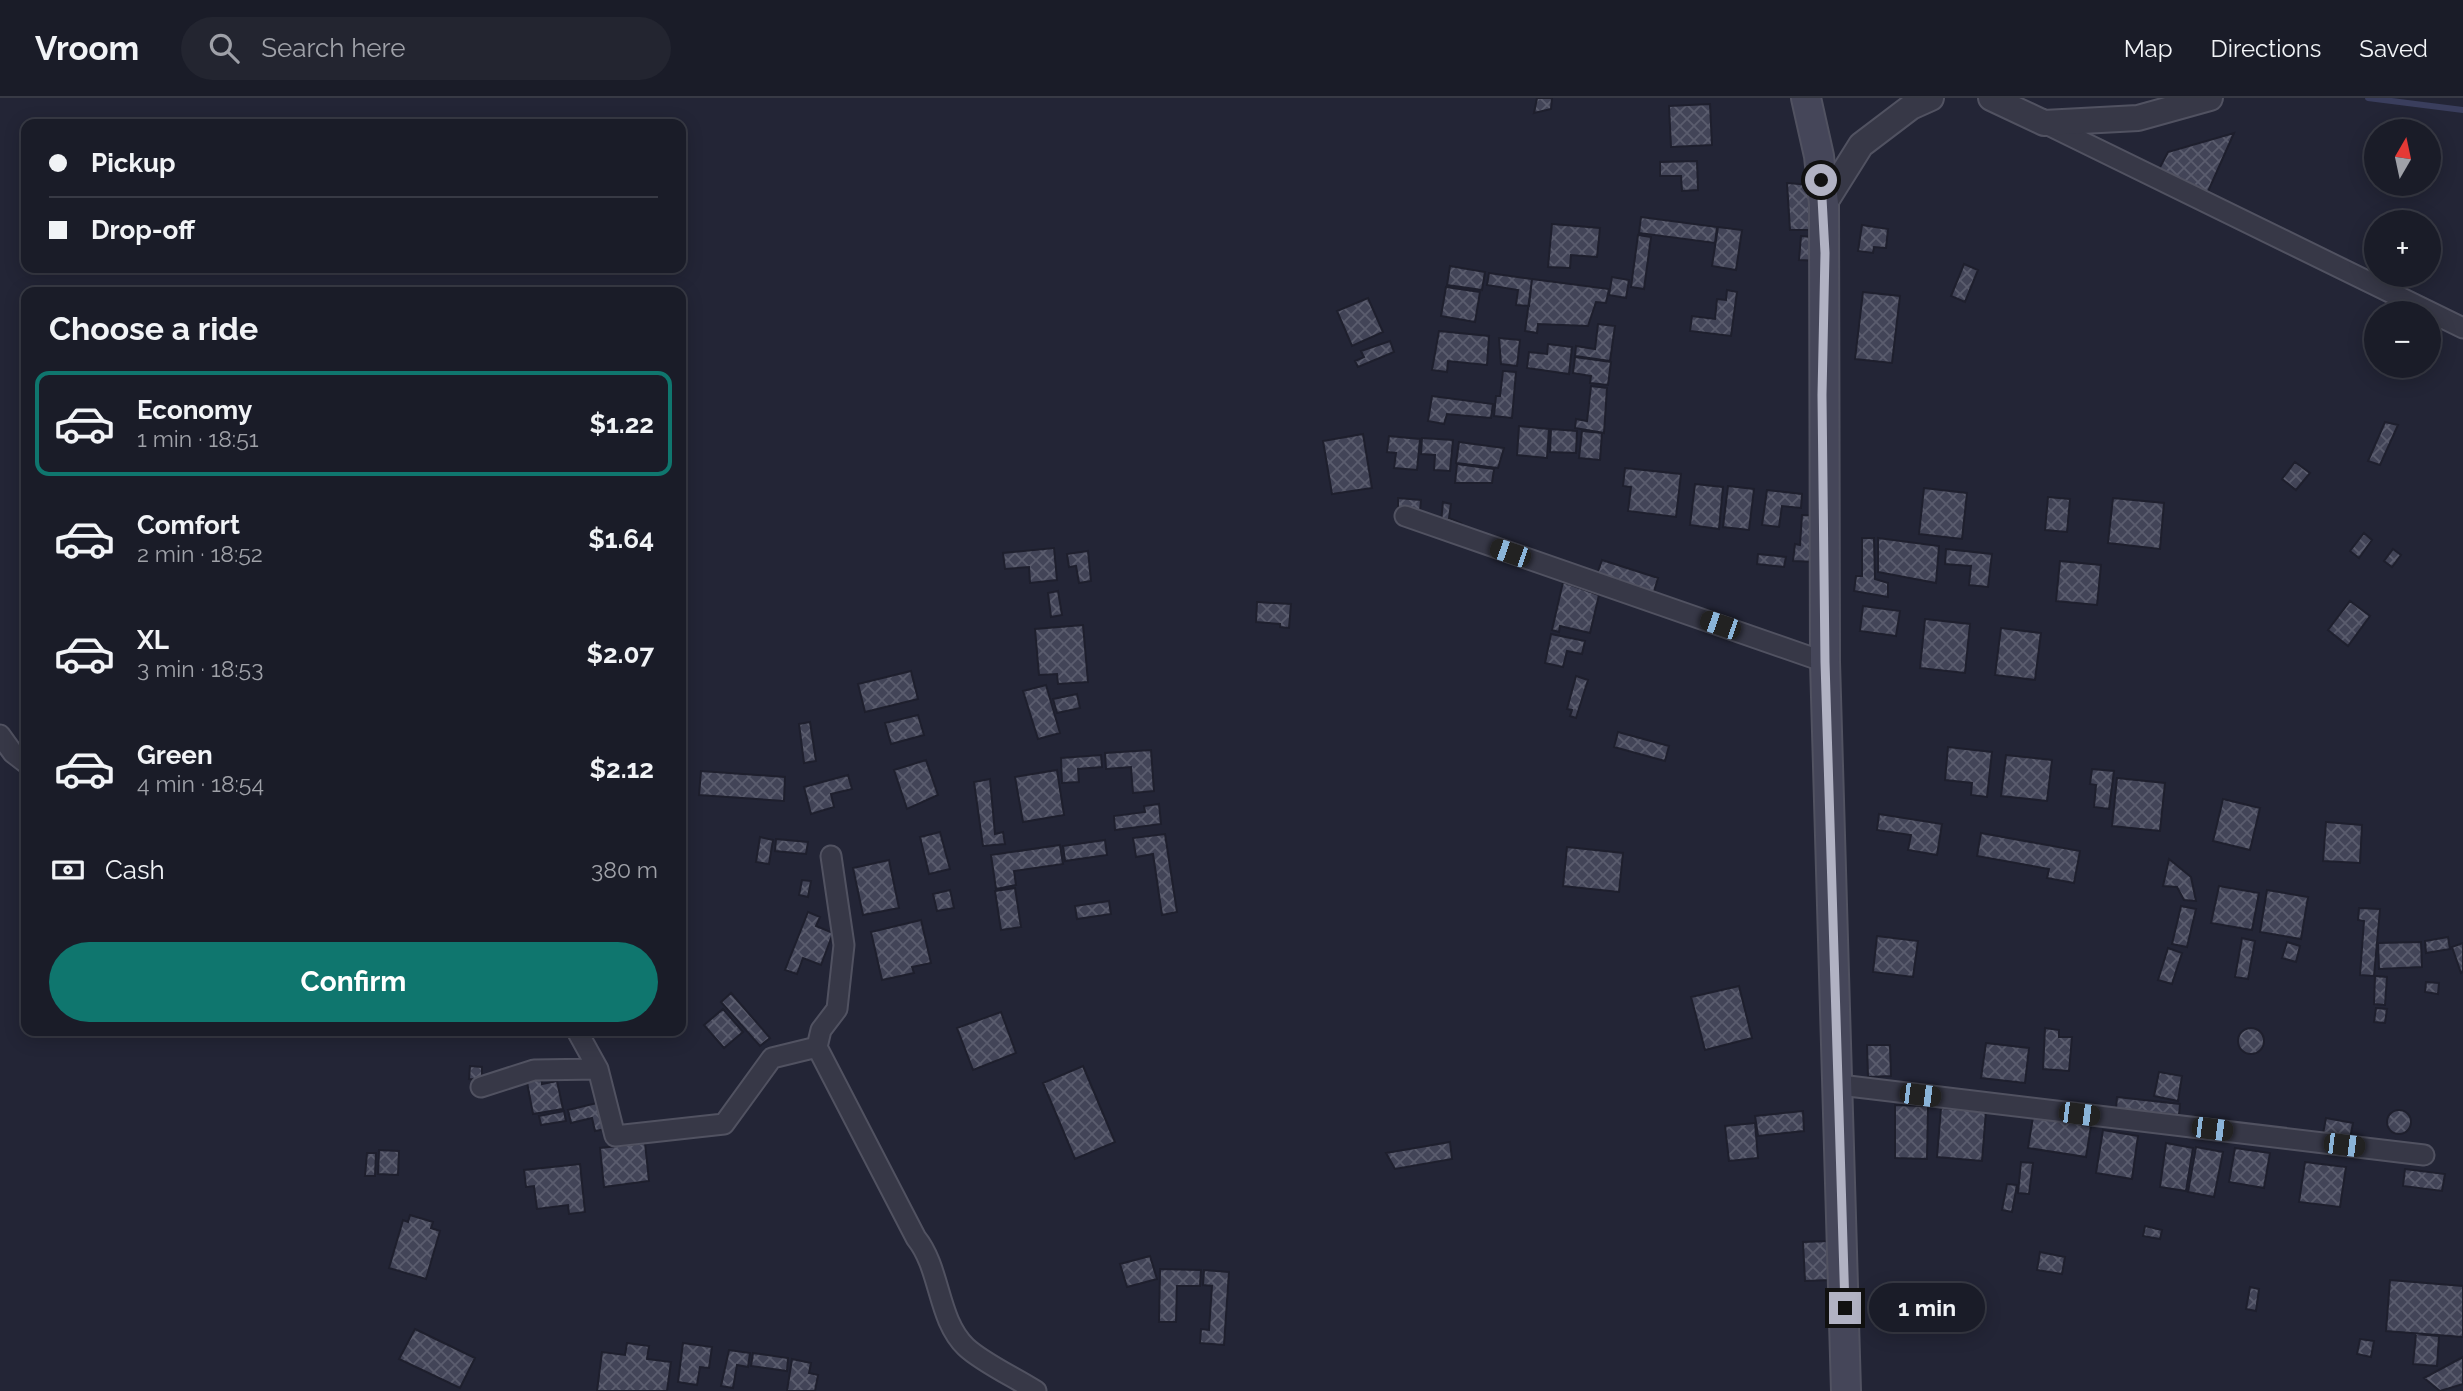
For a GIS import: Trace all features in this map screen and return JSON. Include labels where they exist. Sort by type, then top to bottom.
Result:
[{"type":"main road","points":[[1806,98],[1819,156],[1824,204],[1825,662],[1840,1085],[1846,1391]]},
{"type":"street","points":[[1824,204],[1861,145],[1911,107],[1931,98]]},
{"type":"street","points":[[1990,98],[2463,328]]},
{"type":"street","points":[[2044,123],[2138,118],[2210,98]]},
{"type":"street","points":[[1405,516],[1825,662]]},
{"type":"street","points":[[0,735],[21,759]]},
{"type":"street","points":[[831,856],[844,945],[837,1009],[821,1030],[817,1047],[916,1238],[928,1253],[948,1316],[966,1347],[1037,1391]]},
{"type":"street","points":[[581,1036],[598,1069],[615,1136],[724,1124],[772,1058],[817,1047]]},
{"type":"street","points":[[481,1087],[534,1070],[598,1069]]},
{"type":"street","points":[[1840,1085],[2424,1154]]},
{"type":"building","points":[[1537,98],[1552,98],[1551,109],[1534,113]]},
{"type":"building","points":[[1710,104],[1712,145],[1671,147],[1669,106]]},
{"type":"building","points":[[2234,133],[2206,196],[2156,175],[2168,152]]},
{"type":"building","points":[[1697,161],[1698,190],[1682,191],[1681,176],[1660,176],[1660,162]]},
{"type":"building","points":[[1787,183],[1812,185],[1813,230],[1790,230]]},
{"type":"building","points":[[1641,217],[1717,227],[1715,243],[1639,233]]},
{"type":"building","points":[[1552,224],[1600,228],[1597,257],[1571,255],[1570,268],[1548,267]]},
{"type":"building","points":[[1862,225],[1888,229],[1886,248],[1874,247],[1873,253],[1858,251]]},
{"type":"building","points":[[1718,227],[1742,230],[1736,270],[1712,266]]},
{"type":"building","points":[[1638,235],[1651,237],[1644,289],[1631,287]]},
{"type":"building","points":[[1801,236],[1822,238],[1820,261],[1799,260]]},
{"type":"building","points":[[1964,264],[1978,270],[1965,302],[1951,296]]},
{"type":"building","points":[[1450,266],[1485,272],[1482,290],[1447,285]]},
{"type":"building","points":[[1489,273],[1532,279],[1529,306],[1516,305],[1518,290],[1487,285]]},
{"type":"building","points":[[1612,277],[1629,280],[1626,298],[1609,295]]},
{"type":"building","points":[[1532,279],[1609,289],[1606,303],[1596,302],[1588,326],[1538,324],[1537,333],[1525,331]]},
{"type":"building","points":[[1446,287],[1480,292],[1475,322],[1441,316]]},
{"type":"building","points":[[1727,290],[1737,292],[1731,336],[1690,331],[1692,316],[1715,319],[1717,299],[1726,300]]},
{"type":"building","points":[[1863,292],[1900,296],[1892,363],[1855,359]]},
{"type":"building","points":[[1368,298],[1383,332],[1352,346],[1337,311]]},
{"type":"building","points":[[1598,324],[1615,326],[1610,361],[1575,356],[1576,346],[1595,349]]},
{"type":"building","points":[[1439,331],[1489,336],[1487,365],[1448,361],[1447,372],[1432,370]]},
{"type":"building","points":[[1499,338],[1520,340],[1517,366],[1501,364]]},
{"type":"building","points":[[1390,341],[1394,352],[1358,367],[1355,361],[1364,357],[1361,351]]},
{"type":"building","points":[[1548,344],[1572,347],[1569,374],[1527,368],[1529,352],[1547,354]]},
{"type":"building","points":[[1575,357],[1611,362],[1608,385],[1590,383],[1591,376],[1573,373]]},
{"type":"building","points":[[1503,371],[1516,372],[1512,418],[1494,416]]},
{"type":"building","points":[[1591,386],[1607,388],[1604,433],[1575,428],[1576,419],[1587,421]]},
{"type":"building","points":[[1432,396],[1493,404],[1491,418],[1447,414],[1444,424],[1428,421]]},
{"type":"building","points":[[2385,422],[2398,425],[2380,465],[2368,461]]},
{"type":"building","points":[[1519,426],[1549,429],[1547,458],[1517,455]]},
{"type":"building","points":[[1551,429],[1577,431],[1576,453],[1550,452]]},
{"type":"building","points":[[1582,431],[1602,433],[1600,460],[1579,458]]},
{"type":"building","points":[[1363,434],[1372,488],[1332,494],[1323,441]]},
{"type":"building","points":[[1389,436],[1420,439],[1417,470],[1394,468],[1396,453],[1387,452]]},
{"type":"building","points":[[1422,438],[1453,440],[1450,471],[1434,470],[1435,455],[1421,454]]},
{"type":"building","points":[[1459,442],[1504,448],[1498,468],[1456,463]]},
{"type":"building","points":[[2295,462],[2310,473],[2296,490],[2282,479]]},
{"type":"building","points":[[1457,464],[1494,469],[1492,483],[1455,483]]},
{"type":"building","points":[[1625,468],[1681,474],[1676,517],[1628,511],[1631,487],[1623,486]]},
{"type":"building","points":[[1695,484],[1723,487],[1719,529],[1690,525]]},
{"type":"building","points":[[1728,486],[1754,489],[1749,530],[1723,527]]},
{"type":"building","points":[[1924,488],[1967,493],[1962,539],[1919,534]]},
{"type":"building","points":[[1767,490],[1802,494],[1801,508],[1782,506],[1779,527],[1762,525]]},
{"type":"building","points":[[2048,497],[2070,499],[2067,532],[2045,530]]},
{"type":"building","points":[[1398,498],[1421,500],[1420,512],[1398,509]]},
{"type":"building","points":[[2113,498],[2164,503],[2160,549],[2108,543]]},
{"type":"building","points":[[1443,502],[1451,504],[1449,518],[1461,523],[1460,526],[1441,522]]},
{"type":"building","points":[[1802,515],[1819,516],[1818,562],[1793,561],[1795,544],[1800,545]]},
{"type":"building","points":[[2364,533],[2372,540],[2359,558],[2350,551]]},
{"type":"building","points":[[1862,538],[1874,538],[1875,579],[1888,583],[1888,597],[1854,591],[1856,576],[1862,576]]},
{"type":"building","points":[[1878,538],[1939,546],[1936,583],[1878,572]]},
{"type":"building","points":[[1054,548],[1057,580],[1030,583],[1029,567],[1005,569],[1003,553]]},
{"type":"building","points":[[1946,549],[1992,554],[1988,587],[1969,585],[1971,566],[1945,564]]},
{"type":"building","points":[[2393,549],[2401,555],[2392,567],[2384,561]]},
{"type":"building","points":[[1088,551],[1091,581],[1079,583],[1076,566],[1069,567],[1067,554]]},
{"type":"building","points":[[1758,554],[1786,557],[1784,567],[1757,564]]},
{"type":"building","points":[[1602,560],[1658,578],[1653,595],[1596,577]]},
{"type":"building","points":[[2060,561],[2101,565],[2097,605],[2056,601]]},
{"type":"building","points":[[1563,582],[1599,595],[1590,633],[1560,626],[1559,632],[1552,630]]},
{"type":"building","points":[[1058,591],[1062,615],[1051,617],[1048,593]]},
{"type":"building","points":[[2350,601],[2370,616],[2348,646],[2328,630]]},
{"type":"building","points":[[1257,602],[1291,604],[1289,628],[1280,627],[1280,624],[1256,622]]},
{"type":"building","points":[[1863,606],[1900,611],[1896,636],[1860,631]]},
{"type":"building","points":[[1925,619],[1970,624],[1965,673],[1920,668]]},
{"type":"building","points":[[1083,625],[1088,682],[1058,684],[1057,674],[1039,675],[1035,629]]},
{"type":"building","points":[[2001,628],[2041,633],[2035,680],[1995,675]]},
{"type":"building","points":[[1551,634],[1585,641],[1582,654],[1567,651],[1563,667],[1545,663]]},
{"type":"building","points":[[911,671],[918,699],[865,712],[858,684]]},
{"type":"building","points":[[1576,676],[1588,680],[1576,718],[1570,716],[1572,710],[1567,709]]},
{"type":"building","points":[[1046,685],[1060,733],[1038,739],[1023,691]]},
{"type":"building","points":[[1077,694],[1080,708],[1057,713],[1053,699]]},
{"type":"building","points":[[918,715],[924,735],[891,744],[885,723]]},
{"type":"building","points":[[810,722],[816,761],[804,763],[799,724]]},
{"type":"building","points":[[1618,732],[1669,746],[1665,761],[1614,747]]},
{"type":"building","points":[[1948,747],[1992,752],[1987,797],[1971,795],[1972,783],[1945,780]]},
{"type":"building","points":[[1151,750],[1154,791],[1133,793],[1131,767],[1106,769],[1105,753]]},
{"type":"building","points":[[1101,755],[1102,767],[1078,769],[1079,782],[1062,783],[1061,758]]},
{"type":"building","points":[[2006,755],[2052,760],[2047,801],[2001,796]]},
{"type":"building","points":[[926,760],[938,795],[907,809],[894,770]]},
{"type":"building","points":[[2092,769],[2114,771],[2109,809],[2094,807],[2096,785],[2090,784]]},
{"type":"building","points":[[1057,770],[1064,815],[1023,822],[1015,777]]},
{"type":"building","points":[[701,771],[785,777],[784,801],[699,795]]},
{"type":"building","points":[[848,775],[852,789],[831,794],[834,807],[811,814],[804,787]]},
{"type":"building","points":[[2117,778],[2165,783],[2160,831],[2112,826]]},
{"type":"building","points":[[990,779],[995,834],[1003,832],[1005,844],[983,846],[974,782]]},
{"type":"building","points":[[2223,799],[2260,808],[2250,850],[2213,841]]},
{"type":"building","points":[[1159,804],[1161,824],[1115,830],[1114,816],[1145,812],[1144,806]]},
{"type":"building","points":[[1879,814],[1942,824],[1937,855],[1908,850],[1911,835],[1877,830]]},
{"type":"building","points":[[2326,822],[2362,825],[2360,863],[2323,861]]},
{"type":"building","points":[[940,832],[950,869],[929,874],[920,837]]},
{"type":"building","points":[[1981,833],[2080,851],[2074,883],[2047,878],[2049,869],[1977,856]]},
{"type":"building","points":[[1165,834],[1177,912],[1162,915],[1153,854],[1136,857],[1133,838]]},
{"type":"building","points":[[760,837],[773,840],[769,864],[756,862]]},
{"type":"building","points":[[776,839],[808,842],[806,854],[775,851]]},
{"type":"building","points":[[1105,840],[1107,855],[1065,861],[1063,846]]},
{"type":"building","points":[[1060,845],[1063,864],[1014,871],[1016,885],[996,889],[991,855]]},
{"type":"building","points":[[1567,847],[1623,853],[1619,892],[1563,886]]},
{"type":"building","points":[[2169,859],[2191,877],[2196,901],[2184,900],[2177,887],[2163,886]]},
{"type":"building","points":[[889,860],[899,908],[863,915],[853,868]]},
{"type":"building","points":[[802,880],[811,881],[808,897],[799,895]]},
{"type":"building","points":[[2219,886],[2259,893],[2252,930],[2211,923]]},
{"type":"building","points":[[1015,888],[1021,927],[1001,930],[995,891]]},
{"type":"building","points":[[950,890],[954,908],[937,911],[933,894]]},
{"type":"building","points":[[2267,890],[2308,897],[2301,939],[2260,932]]},
{"type":"building","points":[[1109,901],[1111,914],[1077,919],[1075,906]]},
{"type":"building","points":[[2181,906],[2196,909],[2187,947],[2172,944]]},
{"type":"building","points":[[2359,908],[2380,909],[2374,976],[2360,975],[2364,921],[2358,920]]},
{"type":"building","points":[[808,912],[820,917],[816,926],[833,933],[821,965],[803,958],[797,974],[785,970]]},
{"type":"building","points":[[921,920],[931,963],[912,967],[914,973],[882,980],[871,932]]},
{"type":"building","points":[[1877,936],[1918,941],[1913,977],[1873,972]]},
{"type":"building","points":[[2448,937],[2450,949],[2426,953],[2425,941]]},
{"type":"building","points":[[2242,938],[2255,941],[2248,979],[2235,977]]},
{"type":"building","points":[[2287,942],[2300,946],[2296,962],[2282,958]]},
{"type":"building","points":[[2421,942],[2422,967],[2379,969],[2378,943]]},
{"type":"building","points":[[2463,943],[2463,972],[2461,973],[2452,947]]},
{"type":"building","points":[[2168,948],[2182,953],[2172,984],[2158,980]]},
{"type":"building","points":[[2375,976],[2387,977],[2385,1005],[2374,1004]]},
{"type":"building","points":[[2426,982],[2439,983],[2438,994],[2425,992]]},
{"type":"building","points":[[1739,986],[1752,1038],[1705,1050],[1691,997]]},
{"type":"building","points":[[731,993],[770,1038],[760,1046],[721,1002]]},
{"type":"building","points":[[2376,1008],[2387,1009],[2385,1023],[2374,1022]]},
{"type":"building","points":[[723,1009],[743,1032],[724,1048],[704,1025]]},
{"type":"building","points":[[1001,1012],[1016,1053],[973,1070],[957,1028]]},
{"type":"building","points":[[2045,1028],[2059,1030],[2059,1037],[2072,1037],[2069,1071],[2043,1069]]},
{"type":"building","points":[[2251,1028],[2261,1031],[2264,1041],[2261,1051],[2251,1054],[2241,1051],[2238,1041],[2241,1031]]},
{"type":"building","points":[[1986,1043],[2029,1048],[2025,1083],[1981,1078]]},
{"type":"building","points":[[1867,1045],[1890,1045],[1891,1076],[1868,1077]]},
{"type":"building","points":[[470,1066],[482,1067],[482,1080],[469,1079]]},
{"type":"building","points":[[1083,1066],[1115,1142],[1075,1159],[1043,1083]]},
{"type":"building","points":[[2159,1072],[2182,1076],[2178,1101],[2154,1096]]},
{"type":"building","points":[[541,1075],[542,1084],[557,1081],[563,1109],[533,1114],[526,1077]]},
{"type":"building","points":[[2117,1097],[2180,1104],[2179,1115],[2116,1109]]},
{"type":"building","points":[[601,1102],[606,1129],[595,1131],[592,1118],[571,1123],[568,1110]]},
{"type":"building","points":[[1895,1105],[1928,1106],[1927,1159],[1895,1158]]},
{"type":"building","points":[[1941,1108],[1986,1111],[1982,1161],[1937,1157]]},
{"type":"building","points":[[2399,1110],[2407,1114],[2411,1122],[2407,1130],[2399,1134],[2391,1130],[2387,1122],[2391,1114]]},
{"type":"building","points":[[564,1111],[566,1121],[541,1125],[539,1116]]},
{"type":"building","points":[[1803,1111],[1804,1131],[1758,1136],[1755,1116]]},
{"type":"building","points":[[2033,1117],[2091,1126],[2086,1157],[2028,1148]]},
{"type":"building","points":[[2326,1118],[2353,1123],[2349,1144],[2322,1139]]},
{"type":"building","points":[[1755,1123],[1758,1158],[1729,1161],[1725,1126]]},
{"type":"building","points":[[2103,1130],[2138,1136],[2132,1179],[2096,1173]]},
{"type":"building","points":[[1450,1142],[1452,1159],[1395,1169],[1386,1153]]},
{"type":"building","points":[[645,1143],[649,1181],[604,1187],[600,1148]]},
{"type":"building","points":[[2166,1143],[2193,1148],[2186,1191],[2160,1187]]},
{"type":"building","points":[[2196,1147],[2223,1152],[2214,1197],[2188,1192]]},
{"type":"building","points":[[2235,1148],[2270,1153],[2264,1188],[2229,1182]]},
{"type":"building","points":[[379,1150],[399,1151],[398,1175],[378,1174]]},
{"type":"building","points":[[367,1153],[376,1153],[375,1176],[365,1176]]},
{"type":"building","points":[[2021,1162],[2033,1163],[2029,1194],[2018,1193]]},
{"type":"building","points":[[2305,1162],[2346,1167],[2340,1207],[2299,1202]]},
{"type":"building","points":[[580,1164],[585,1212],[569,1214],[568,1205],[537,1209],[534,1186],[526,1187],[524,1170]]},
{"type":"building","points":[[2405,1169],[2445,1174],[2442,1191],[2403,1186]]},
{"type":"building","points":[[2007,1184],[2017,1185],[2012,1212],[2002,1210]]},
{"type":"building","points":[[410,1215],[433,1222],[431,1228],[440,1231],[426,1279],[389,1268],[403,1220],[408,1222]]},
{"type":"building","points":[[2145,1226],[2162,1230],[2160,1239],[2143,1236]]},
{"type":"building","points":[[1829,1241],[1831,1280],[1805,1281],[1803,1242]]},
{"type":"building","points":[[2040,1252],[2065,1257],[2062,1274],[2037,1270]]},
{"type":"building","points":[[1150,1256],[1157,1279],[1127,1287],[1120,1264]]},
{"type":"building","points":[[1160,1269],[1201,1270],[1200,1286],[1177,1286],[1176,1322],[1159,1322]]},
{"type":"building","points":[[1204,1270],[1229,1272],[1224,1345],[1200,1343],[1201,1329],[1209,1330],[1212,1286],[1203,1285]]},
{"type":"building","points":[[2390,1280],[2463,1286],[2463,1337],[2386,1331]]},
{"type":"building","points":[[2250,1287],[2259,1289],[2256,1311],[2246,1309]]},
{"type":"building","points":[[415,1329],[475,1358],[460,1388],[399,1359]]},
{"type":"building","points":[[2416,1334],[2439,1336],[2437,1366],[2413,1364]]},
{"type":"building","points":[[2360,1339],[2374,1341],[2371,1357],[2357,1354]]},
{"type":"building","points":[[627,1343],[649,1346],[647,1359],[671,1362],[667,1391],[597,1391],[602,1352],[625,1355]]},
{"type":"building","points":[[683,1343],[712,1347],[709,1368],[700,1367],[697,1385],[678,1382]]},
{"type":"building","points":[[729,1350],[750,1353],[748,1367],[737,1365],[733,1388],[721,1386]]},
{"type":"building","points":[[753,1353],[788,1358],[787,1371],[751,1366]]},
{"type":"building","points":[[2463,1357],[2463,1384],[2440,1391],[2424,1378]]},
{"type":"building","points":[[792,1359],[811,1363],[809,1373],[818,1375],[815,1391],[787,1391]]},
{"type":"waterway","points":[[2368,98],[2463,110]]},
{"type":"route","points":[[1821,180],[1825,253],[1822,395],[1825,662],[1845,1308]]}]
